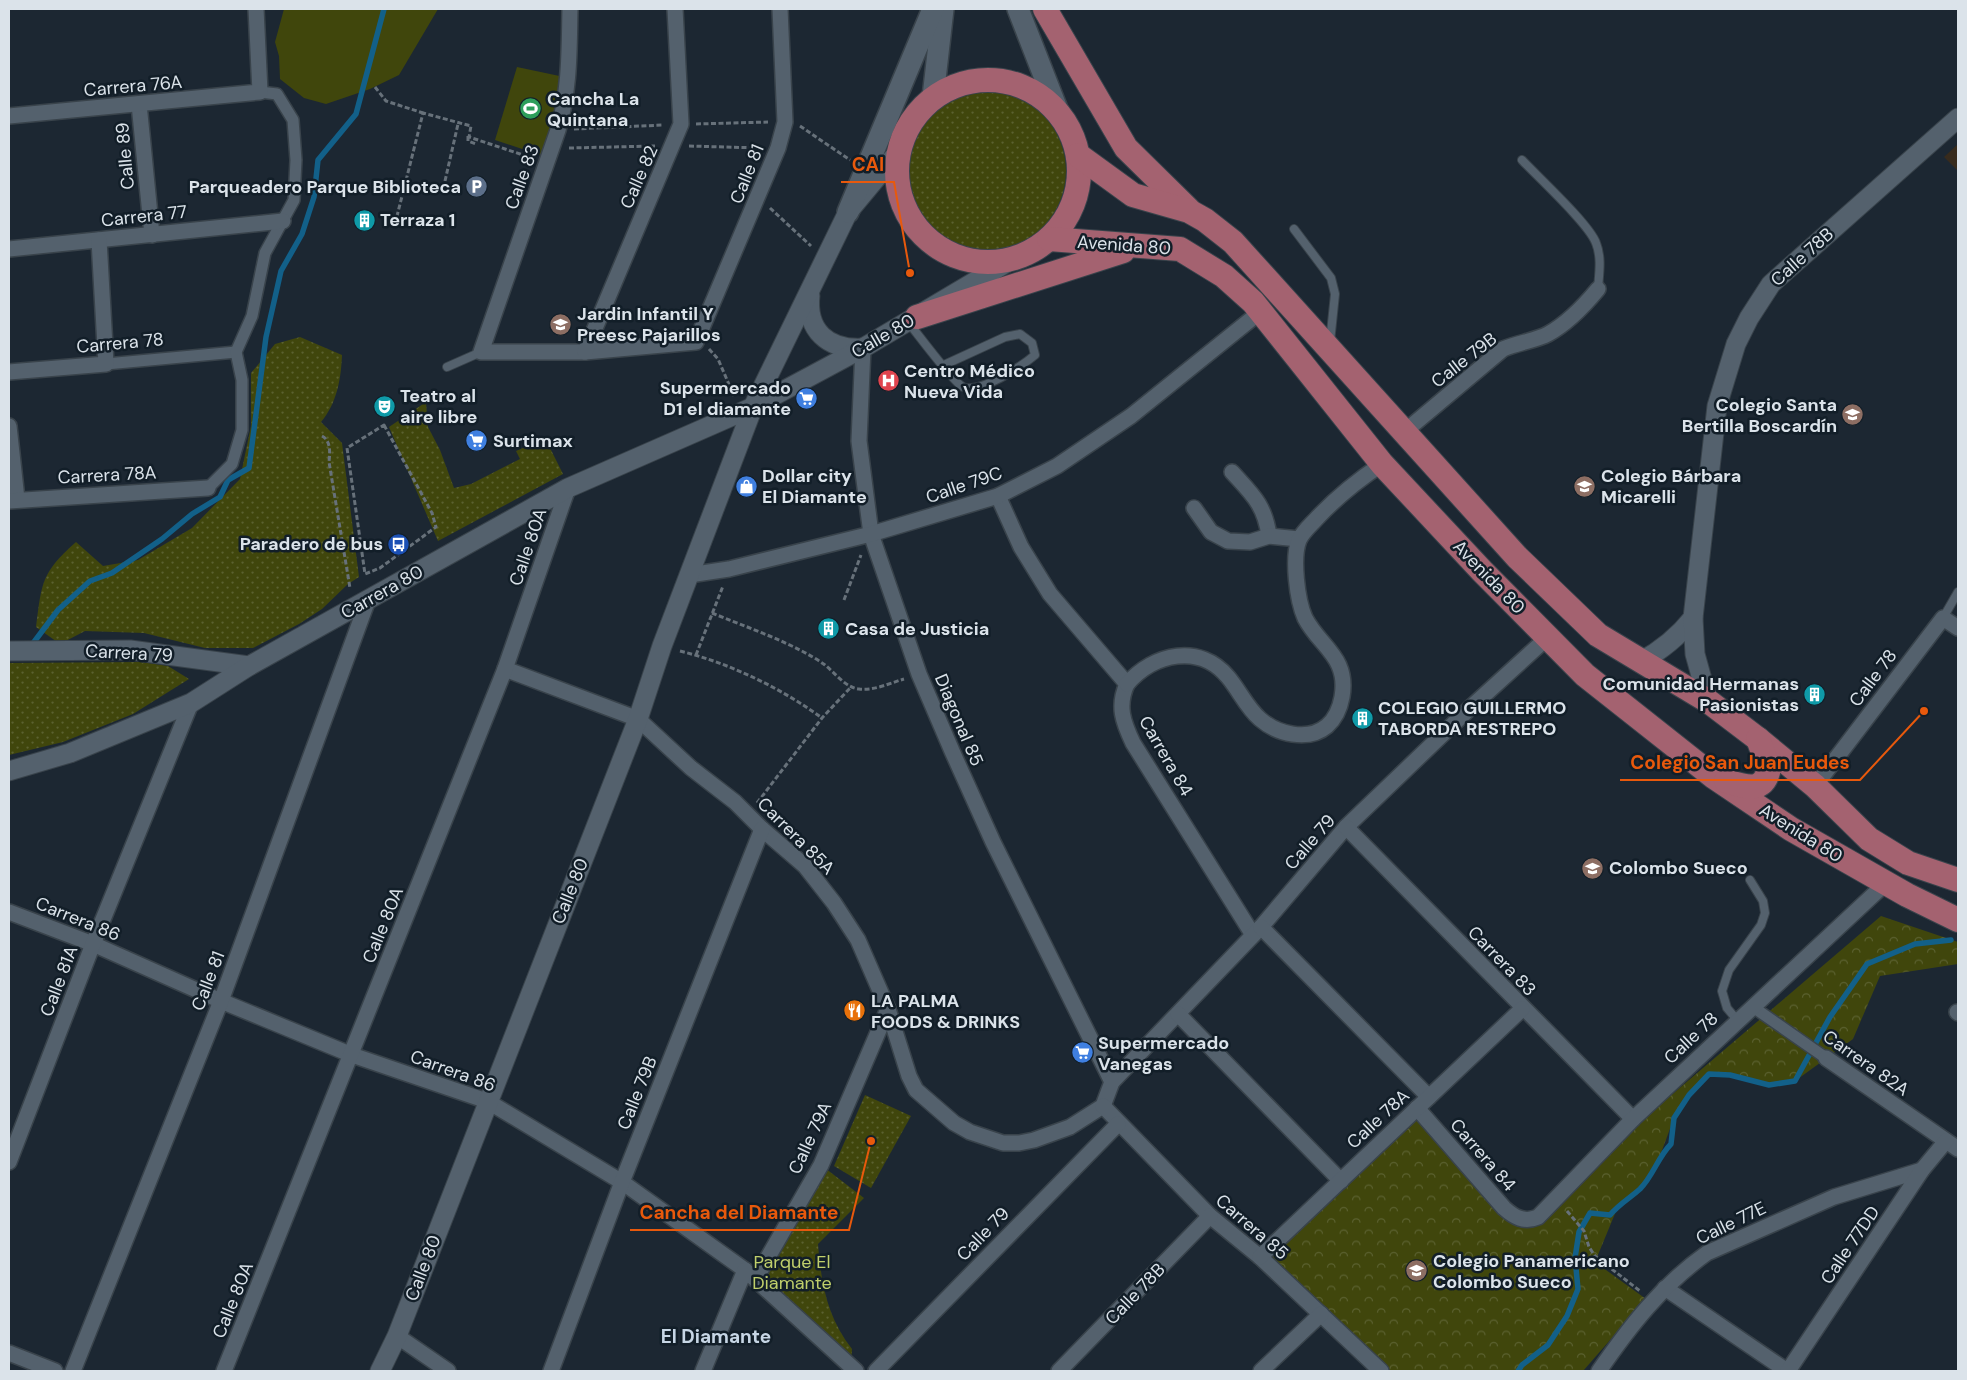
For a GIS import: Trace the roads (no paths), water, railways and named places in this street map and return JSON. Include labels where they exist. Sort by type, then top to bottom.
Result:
[{"type":"main road","points":[[848,212],[867,171],[933,9]]},
{"type":"main road","points":[[934,97],[943,9]]},
{"type":"main road","points":[[1018,9],[1059,114],[1071,133],[1078,155],[1079,178],[1068,215],[1050,239],[1032,251],[1011,260],[993,263],[975,262],[948,253],[925,237],[913,223],[904,207],[898,189],[898,152],[906,131],[917,112],[934,97],[965,82],[1000,80],[1033,91],[1059,114]]},
{"type":"main road","points":[[1045,9],[1126,148],[1189,211]]},
{"type":"main road","name":"Avenida 80","points":[[1078,155],[1134,195],[1189,211],[1205,220],[1233,242],[1403,433],[1517,557],[1598,635],[1640,662],[1708,701],[1758,739],[1814,786],[1869,838],[1889,852],[1908,862],[1958,880]]},
{"type":"main road","name":"Avenida 80","points":[[1050,239],[1167,247],[1188,253],[1224,276],[1254,302],[1382,464],[1482,571],[1585,676],[1714,777],[1790,829],[1886,883],[1958,920]]},
{"type":"main road","points":[[912,319],[1019,282],[1139,246]]},
{"type":"main road","points":[[1714,777],[1749,787],[1757,786],[1763,782],[1769,768],[1758,739]]},
{"type":"street","points":[[208,488],[232,464],[242,430],[242,380],[236,352],[252,316],[264,253],[294,200],[296,160],[293,120],[277,94],[260,92],[256,9]]},
{"type":"street","name":"Calle 83","points":[[480,352],[547,162],[566,100],[569,78],[570,9]]},
{"type":"street","name":"Calle 82","points":[[585,352],[681,124],[675,9]]},
{"type":"street","name":"Calle 81","points":[[585,352],[696,342],[778,148],[785,115],[780,9]]},
{"type":"street","name":"Carrera 76A","points":[[9,116],[260,92]]},
{"type":"street","name":"Calle 89","points":[[139,104],[152,234]]},
{"type":"street","name":"Calle 78B","points":[[1708,701],[1695,654],[1693,618],[1717,406],[1736,344],[1748,318],[1771,284],[1958,118]]},
{"type":"street","name":"Calle 80","points":[[380,1371],[397,1336],[487,1101],[638,719],[746,410],[812,286],[848,212],[898,152]]},
{"type":"street","name":"Carrera 77","points":[[9,249],[283,221]]},
{"type":"street","points":[[99,240],[106,364]]},
{"type":"street","name":"Calle 80","points":[[746,410],[863,348],[1011,260]]},
{"type":"street","points":[[812,286],[809,305],[811,318],[817,330],[837,346],[850,349],[863,348]]},
{"type":"street","name":"Calle 79B","points":[[1403,433],[1503,349],[1546,335],[1562,325],[1584,306],[1598,289]]},
{"type":"street","name":"Calle 79C","points":[[689,575],[729,569],[871,534],[998,496],[1057,466],[1131,416],[1260,312]]},
{"type":"street","name":"Diagonal 85","points":[[863,348],[859,441],[865,501],[871,534],[919,674],[993,842],[1112,1082]]},
{"type":"street","name":"Carrera 78","points":[[9,372],[236,352]]},
{"type":"street","points":[[480,352],[585,352]]},
{"type":"street","name":"Carrera 80","points":[[9,771],[70,753],[191,703],[249,666],[568,488],[746,410]]},
{"type":"street","points":[[9,426],[13,500]]},
{"type":"street","points":[[998,496],[1021,547],[1050,594],[1127,684],[1143,669],[1157,660],[1174,656],[1197,656],[1224,672],[1256,714],[1270,726],[1292,734],[1318,732],[1330,723],[1339,708],[1343,681],[1335,657],[1308,622],[1303,611],[1296,562],[1299,539],[1333,501],[1382,464]]},
{"type":"street","points":[[1232,472],[1256,498],[1264,510],[1269,536]]},
{"type":"street","name":"Carrera 78A","points":[[13,500],[208,488]]},
{"type":"street","name":"Calle 80A","points":[[224,1371],[505,669],[568,488]]},
{"type":"street","points":[[1194,508],[1211,532],[1228,541],[1250,542],[1269,536],[1299,539]]},
{"type":"street","name":"Calle 81","points":[[74,1371],[221,1001],[361,604]]},
{"type":"street","points":[[1640,662],[1667,645],[1693,618]]},
{"type":"street","points":[[1943,618],[1958,628]]},
{"type":"street","name":"Calle 78","points":[[1814,786],[1943,618]]},
{"type":"street","name":"Calle 79","points":[[1112,1082],[1257,931],[1346,827],[1469,709],[1548,637]]},
{"type":"street","name":"Carrera 79","points":[[9,651],[130,650],[167,653],[249,666]]},
{"type":"street","name":"Carrera 85A","points":[[505,669],[638,719],[691,768],[748,814],[762,830],[805,866],[838,909],[858,940],[888,1009],[908,1076],[916,1090],[942,1114],[970,1132],[1004,1143],[1019,1143],[1070,1127],[1103,1106]]},
{"type":"street","name":"Carrera 84","points":[[1127,684],[1121,702],[1121,712],[1133,743],[1257,931],[1429,1097]]},
{"type":"street","name":"Calle 81A","points":[[9,1162],[93,944],[191,703]]},
{"type":"street","name":"Carrera 83","points":[[1346,827],[1522,1009],[1632,1119]]},
{"type":"street","name":"Calle 79B","points":[[551,1371],[622,1182],[762,830]]},
{"type":"street","name":"Calle 78","points":[[1524,1220],[1531,1220],[1543,1213],[1632,1119],[1886,883]]},
{"type":"street","name":"Carrera 86","points":[[9,912],[93,944],[221,1001],[352,1055],[487,1101],[622,1182],[751,1274],[856,1371]]},
{"type":"street","name":"Carrera 82A","points":[[1753,1007],[1952,1145]]},
{"type":"street","name":"Calle 79A","points":[[703,1371],[751,1274],[821,1165],[888,1009]]},
{"type":"street","name":"Calle 78A","points":[[1260,1257],[1522,1009]]},
{"type":"street","points":[[1178,1014],[1341,1181]]},
{"type":"street","points":[[1103,1106],[1112,1082]]},
{"type":"street","name":"Carrera 85","points":[[1103,1106],[1118,1124],[1210,1216],[1260,1257],[1381,1371]]},
{"type":"street","name":"Carrera 84","points":[[1417,1108],[1504,1208],[1524,1220]]},
{"type":"street","name":"Calle 79","points":[[876,1371],[1118,1124]]},
{"type":"street","name":"Calle 77DD","points":[[1787,1371],[1922,1170],[1952,1145]]},
{"type":"street","name":"Calle 77E","points":[[1599,1371],[1652,1300],[1691,1264],[1731,1241],[1834,1197],[1922,1170]]},
{"type":"street","name":"Calle 78B","points":[[1059,1371],[1210,1216]]},
{"type":"street","points":[[1665,1288],[1787,1371]]},
{"type":"street","points":[[1261,1371],[1321,1314]]},
{"type":"street","points":[[397,1336],[448,1371]]},
{"type":"street","points":[[9,1353],[55,1371]]},
{"type":"lane","points":[[1522,160],[1572,212],[1596,241],[1600,258],[1598,289]]},
{"type":"lane","points":[[1294,229],[1331,278],[1335,294],[1335,312],[1329,348]]},
{"type":"lane","points":[[912,319],[944,365],[961,386],[969,388],[981,386],[1021,367],[1035,355],[1032,343],[1020,334],[1006,336],[944,365]]},
{"type":"lane","points":[[447,367],[480,352]]},
{"type":"lane","name":"Calle 78","points":[[1943,618],[1958,592]]},
{"type":"lane","points":[[1738,1021],[1727,1008],[1722,991],[1729,970],[1761,925],[1766,913],[1763,900],[1750,880]]},
{"type":"waterway","points":[[31,646],[58,610],[90,581],[112,573],[162,539],[192,514],[220,497],[228,480],[249,468],[266,337],[281,271],[302,234],[314,197],[318,160],[356,114],[384,9]]},
{"type":"waterway","points":[[1518,1371],[1522,1365],[1548,1345],[1567,1316],[1578,1289],[1575,1258],[1579,1232],[1590,1213],[1610,1215],[1645,1184],[1662,1155],[1671,1144],[1674,1118],[1689,1095],[1709,1074],[1730,1075],[1769,1085],[1795,1081],[1830,1017],[1867,964],[1915,944],[1951,940]]},
{"type":"place","name":"Cancha La Quintana","points":[[531,109]]},
{"type":"place","name":"Parqueadero Parque Biblioteca","points":[[477,187]]},
{"type":"place","name":"Terraza 1","points":[[364,220]]},
{"type":"place","name":"CAI","points":[[910,273]]},
{"type":"place","name":"Jardin Infantil Y Preesc Pajarillos","points":[[561,324]]},
{"type":"place","name":"Centro Médico Nueva Vida","points":[[888,381]]},
{"type":"place","name":"Supermercado D1 el diamante","points":[[807,398]]},
{"type":"place","name":"Teatro al aire libre","points":[[384,406]]},
{"type":"place","name":"Colegio Santa Bertilla Boscardín","points":[[1853,415]]},
{"type":"place","name":"Surtimax","points":[[477,441]]},
{"type":"place","name":"Dollar city El Diamante","points":[[746,486]]},
{"type":"place","name":"Colegio Bárbara Micarelli","points":[[1585,486]]},
{"type":"place","name":"Paradero de bus","points":[[399,544]]},
{"type":"place","name":"Casa de Justicia","points":[[829,629]]},
{"type":"place","name":"Comunidad Hermanas Pasionistas","points":[[1815,694]]},
{"type":"place","name":"Colegio San Juan Eudes","points":[[1924,711]]},
{"type":"place","name":"COLEGIO GUILLERMO TABORDA RESTREPO","points":[[1362,718]]},
{"type":"place","name":"Colombo Sueco","points":[[1593,868]]},
{"type":"place","name":"LA PALMA FOODS & DRINKS","points":[[855,1011]]},
{"type":"place","name":"Supermercado Vanegas","points":[[1082,1053]]},
{"type":"place","name":"Cancha del Diamante","points":[[871,1141]]},
{"type":"place","name":"Colegio Panamericano Colombo Sueco","points":[[1417,1271]]},
{"type":"district","name":"El Diamante","points":[[716,1336]]},
{"type":"park label","name":"Parque El Diamante","points":[[792,1272]]}]
